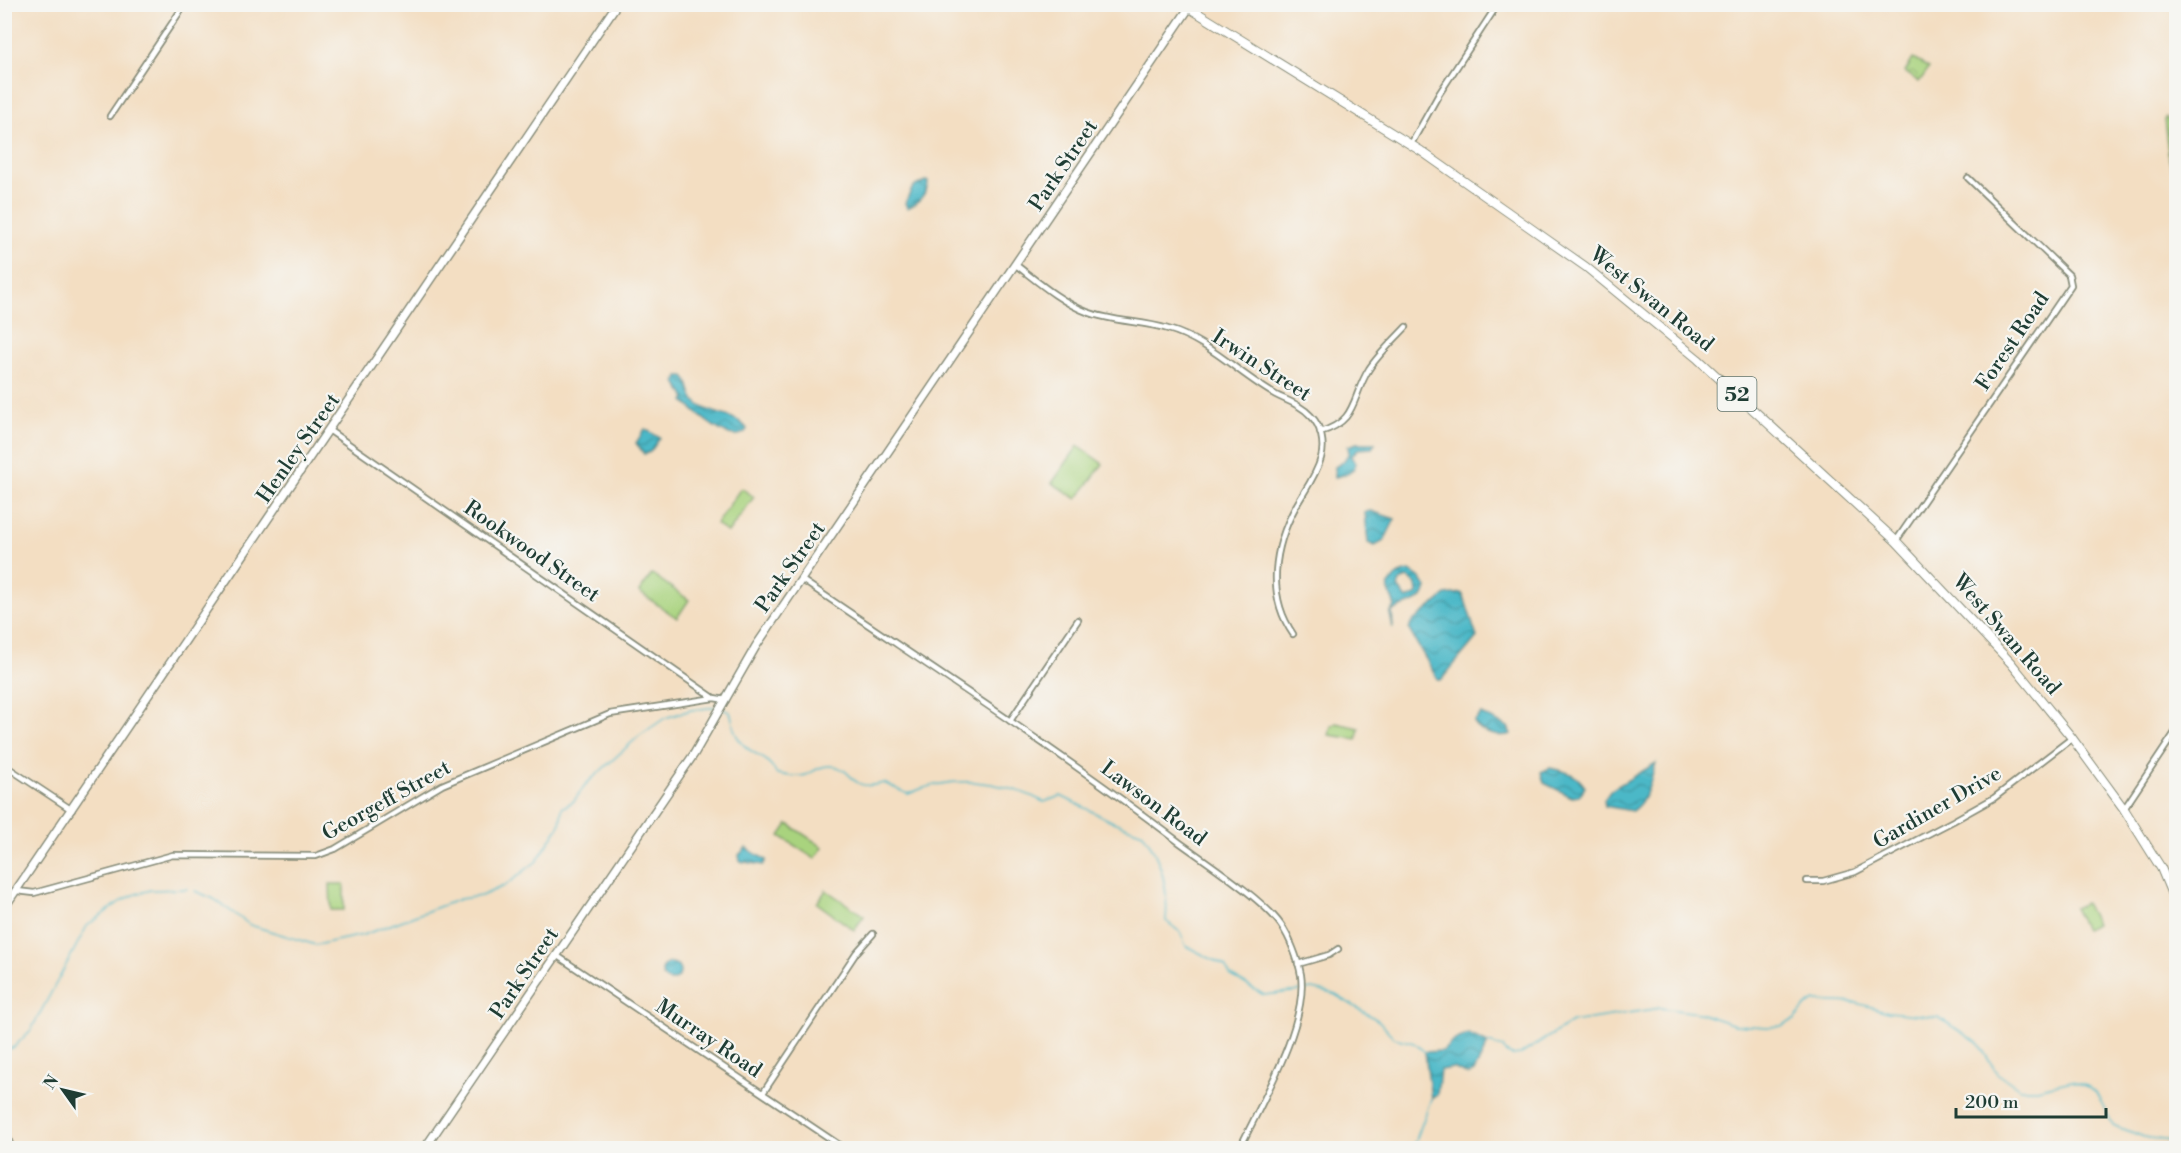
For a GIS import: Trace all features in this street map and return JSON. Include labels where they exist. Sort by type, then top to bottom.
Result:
[{"type":"main road","name":"West Swan Road","points":[[1186,6],[1411,144],[1586,267],[1698,359],[1896,540],[2011,663],[2072,738],[2124,809],[2161,868],[2176,904]]},
{"type":"street","points":[[110,116],[185,4]]},
{"type":"street","name":"Henley Street","points":[[4,908],[72,811],[200,618],[330,431],[617,4]]},
{"type":"street","points":[[1411,144],[1439,94],[1498,4]]},
{"type":"street","name":"Park Street","points":[[425,1149],[694,754],[756,646],[1016,265],[1186,6]]},
{"type":"street","name":"Forest Road","points":[[1896,540],[2071,285],[2069,275],[1968,178]]},
{"type":"street","name":"Irwin Street","points":[[1016,265],[1059,298],[1086,312],[1168,329],[1191,339],[1277,395],[1294,402],[1311,416],[1320,432],[1323,451],[1317,470],[1295,507],[1277,553],[1275,581],[1282,619],[1293,634]]},
{"type":"street","points":[[1320,432],[1334,428],[1345,420],[1371,366],[1406,327]]},
{"type":"street","name":"Rookwood Street","points":[[330,431],[714,698]]},
{"type":"street","name":"Lawson Road","points":[[802,580],[1131,805],[1270,912],[1281,925],[1298,964],[1302,998],[1293,1032],[1240,1149]]},
{"type":"street","points":[[1010,721],[1078,620]]},
{"type":"street","name":"Georgeff Street","points":[[17,891],[34,893],[173,855],[316,856],[336,849],[442,785],[610,714],[714,698],[726,700]]},
{"type":"street","points":[[2124,809],[2176,731]]},
{"type":"street","name":"Gardiner Drive","points":[[1807,881],[1823,881],[1855,872],[1953,821],[1994,798],[2072,738]]},
{"type":"street","points":[[4,765],[72,811]]},
{"type":"street","points":[[762,1093],[856,953],[873,934]]},
{"type":"street","points":[[1298,964],[1329,955],[1338,949]]},
{"type":"street","name":"Murray Road","points":[[556,955],[844,1149]]},
{"type":"street","points":[[4,1127],[10,1149]]},
{"type":"green space","points":[[1913,59],[1929,68],[1919,82],[1905,72]]},
{"type":"green space","points":[[2166,117],[2175,139],[2176,180],[2169,159],[2164,120]]},
{"type":"green space","points":[[1078,446],[1103,464],[1077,499],[1052,483]]},
{"type":"green space","points":[[741,488],[754,497],[728,533],[716,524]]},
{"type":"green space","points":[[652,574],[689,600],[677,618],[639,592]]},
{"type":"green space","points":[[1336,723],[1359,728],[1357,739],[1329,735],[1331,726]]},
{"type":"green space","points":[[788,824],[823,847],[815,859],[780,836]]},
{"type":"green space","points":[[330,884],[344,884],[344,910],[331,910]]},
{"type":"green space","points":[[826,890],[864,916],[854,930],[817,903]]},
{"type":"green space","points":[[2085,903],[2096,924],[2085,929],[2074,908]]},
{"type":"water","points":[[926,181],[928,186],[924,194],[907,208],[905,203],[913,187]]},
{"type":"water","points":[[679,376],[684,376],[698,404],[710,411],[737,420],[747,429],[745,432],[738,435],[722,431],[696,412],[684,401],[686,398],[676,382]]},
{"type":"water","points":[[645,429],[660,438],[650,452],[644,454],[636,443]]},
{"type":"water","points":[[1357,443],[1375,443],[1372,448],[1358,449],[1351,457],[1356,463],[1351,472],[1335,477],[1335,467],[1343,462],[1349,453],[1348,446]]},
{"type":"water","points":[[1371,511],[1395,519],[1384,541],[1375,546],[1368,543],[1365,512]]},
{"type":"water","points":[[1410,571],[1419,577],[1427,588],[1425,594],[1417,601],[1392,612],[1393,628],[1390,614],[1395,606],[1388,588],[1399,574]],"holes":[[[1407,578],[1416,584],[1417,594],[1407,599],[1398,587],[1400,581]]]},
{"type":"water","points":[[1462,593],[1477,637],[1441,680],[1438,680],[1409,630],[1411,623],[1446,595]]},
{"type":"water","points":[[1481,714],[1508,727],[1511,734],[1496,735],[1481,730],[1474,722]]},
{"type":"water","points":[[1656,763],[1645,796],[1632,811],[1605,806],[1604,800],[1611,790]]},
{"type":"water","points":[[1550,768],[1566,772],[1578,779],[1585,787],[1579,796],[1572,797],[1544,783],[1541,772]]},
{"type":"water","points":[[746,848],[766,860],[763,865],[740,861],[739,855]]},
{"type":"water","points":[[671,963],[677,966],[680,972],[677,978],[671,981],[665,978],[662,972],[665,966]]},
{"type":"water","points":[[1468,1034],[1488,1043],[1474,1072],[1468,1075],[1453,1068],[1440,1070],[1437,1095],[1431,1099],[1425,1052],[1443,1051],[1453,1041]]},
{"type":"waterway","points":[[195,891],[214,899],[250,925],[316,945],[363,935],[460,899],[481,896],[506,885],[537,861],[560,825],[562,808],[574,801],[585,785],[639,736],[665,718],[691,710],[717,707]]},
{"type":"waterway","points":[[722,709],[730,712],[735,733],[744,745],[768,762],[777,774],[803,776],[821,767],[832,766],[845,771],[858,783],[864,785],[884,783],[908,794],[942,784],[976,782],[1011,789],[1044,802],[1061,796],[1113,822],[1143,833],[1155,853],[1165,886],[1166,921],[1180,932],[1186,946],[1225,966],[1230,975],[1264,995],[1300,991]]},
{"type":"waterway","points":[[4,1051],[14,1047],[31,1030],[87,926],[121,901],[136,894],[151,890],[187,889]]},
{"type":"waterway","points":[[1304,990],[1313,989],[1334,994],[1379,1021],[1394,1038],[1414,1043],[1425,1052]]},
{"type":"waterway","points":[[1488,1043],[1503,1047],[1505,1052],[1512,1055],[1521,1054],[1572,1022],[1660,1008],[1699,1013],[1735,1025],[1767,1027],[1781,1026],[1794,1020],[1805,1007],[1815,1001],[1857,1003],[1888,1012],[1938,1017],[1978,1043],[1997,1073],[2020,1089],[2036,1089],[2072,1081],[2096,1092],[2113,1125],[2144,1137],[2176,1142]]},
{"type":"waterway","points":[[1409,1148],[1415,1143],[1431,1099]]}]
